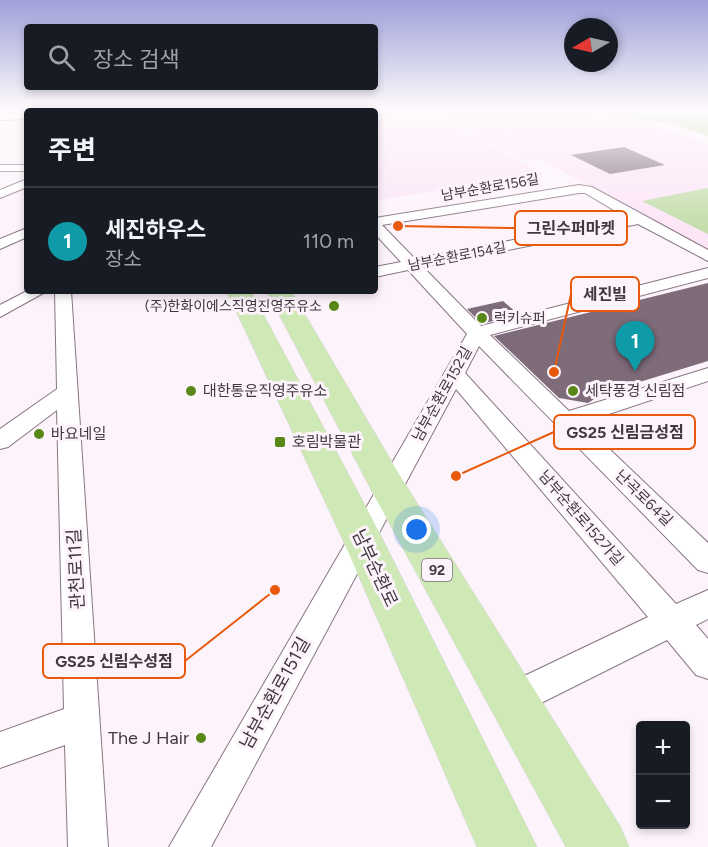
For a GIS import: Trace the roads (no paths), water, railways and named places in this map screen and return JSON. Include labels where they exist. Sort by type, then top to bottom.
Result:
[{"type":"main road","name":"남부순환로","points":[[240,294],[362,538],[507,847]]},
{"type":"main road","name":"92","points":[[282,294],[389,489],[599,847]]},
{"type":"street","points":[[0,168],[24,168]]},
{"type":"street","points":[[0,194],[24,184]]},
{"type":"street","name":"남부순환로156길","points":[[378,223],[579,189],[588,190],[639,220]]},
{"type":"street","points":[[639,220],[708,256]]},
{"type":"street","name":"남부순환로154길","points":[[378,272],[639,220]]},
{"type":"street","name":"난곡로64길","points":[[378,227],[477,333],[708,561]]},
{"type":"street","points":[[0,245],[24,233]]},
{"type":"street","name":"남부순환로152길","points":[[362,538],[477,333],[708,273]]},
{"type":"street","points":[[0,312],[33,294]]},
{"type":"street","name":"관천로11길","points":[[63,294],[88,847]]},
{"type":"street","name":"남부순환로152가길","points":[[454,373],[708,663]]},
{"type":"street","points":[[565,420],[708,374]]},
{"type":"street","points":[[0,441],[68,391]]},
{"type":"street","name":"남부순환로151길","points":[[189,847],[362,538]]},
{"type":"street","points":[[513,699],[708,604]]},
{"type":"street","points":[[0,750],[84,720]]},
{"type":"place","name":"그린수퍼마켓","points":[[398,226]]},
{"type":"place","name":"(주)한화이에스직영진영주유소","points":[[334,306]]},
{"type":"place","name":"럭키슈퍼","points":[[482,318]]},
{"type":"place","name":"세진하우스","points":[[635,371]]},
{"type":"place","name":"세진빌","points":[[554,372]]},
{"type":"place","name":"대한통운직영주유소","points":[[191,391]]},
{"type":"place","name":"세탁풍경 신림점","points":[[573,391]]},
{"type":"place","name":"바요네일","points":[[39,434]]},
{"type":"place","name":"호림박물관","points":[[280,442]]},
{"type":"place","name":"GS25 신림금성점","points":[[456,476]]},
{"type":"place","name":"GS25 신림수성점","points":[[275,590]]},
{"type":"place","name":"The J Hair","points":[[201,738]]}]
